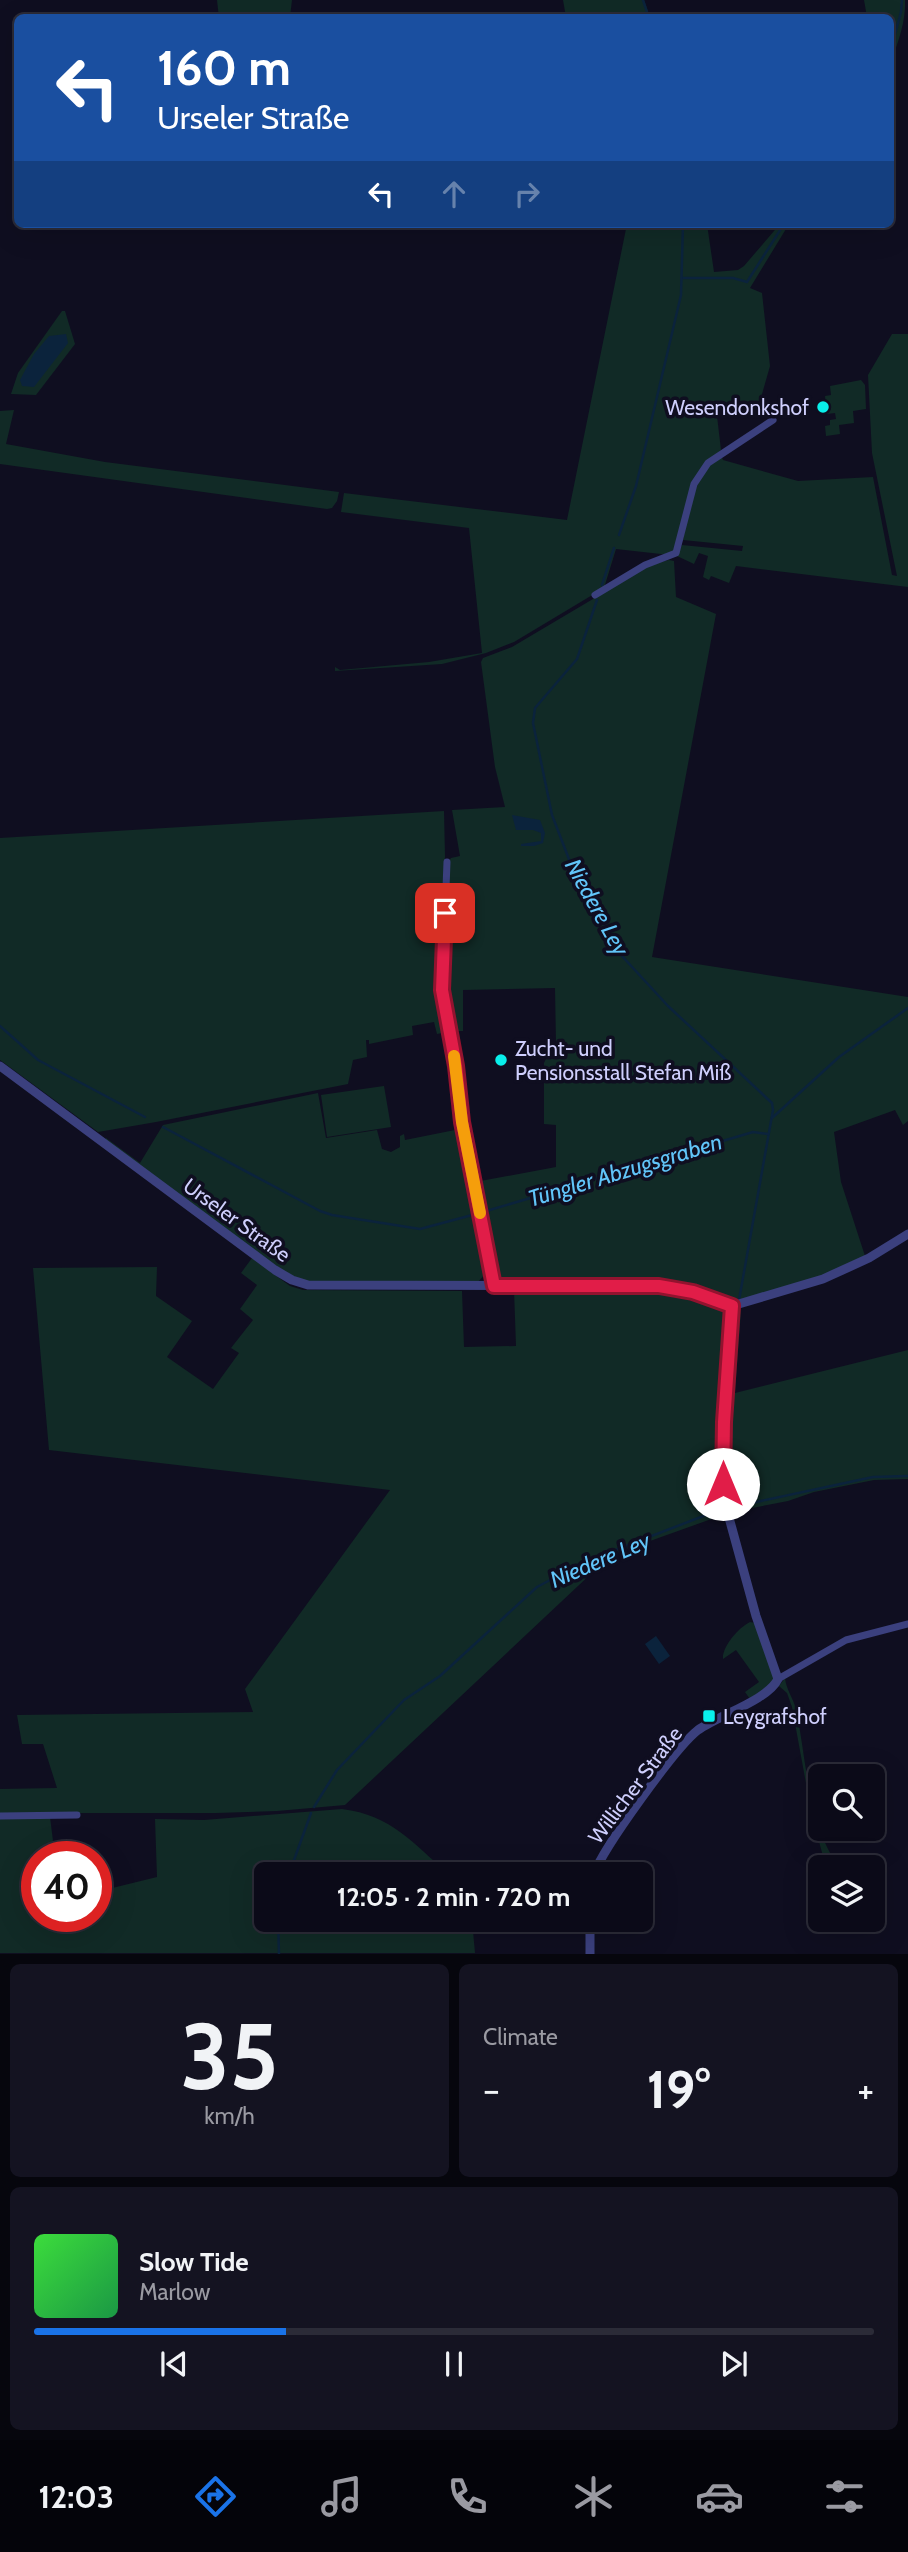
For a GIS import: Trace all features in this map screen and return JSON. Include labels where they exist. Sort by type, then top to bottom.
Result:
[{"type":"street","points":[[595,595],[645,565],[676,553],[694,484],[708,463],[773,420]]},
{"type":"street","points":[[447,862],[442,990],[456,1066],[462,1122],[494,1286]]},
{"type":"street","name":"Urseler Straße","points":[[0,1066],[254,1255],[292,1280],[309,1285],[328,1286],[659,1286],[693,1292],[732,1306]]},
{"type":"street","points":[[908,1234],[869,1258],[823,1279],[732,1306],[724,1422],[723,1484],[728,1514],[756,1616],[778,1679],[846,1640],[908,1624]]},
{"type":"street","name":"Willicher Straße","points":[[601,1862],[619,1831],[658,1776],[695,1732],[774,1687],[778,1679]]},
{"type":"street","points":[[0,1816],[77,1815]]},
{"type":"street","points":[[590,1932],[590,1954]]},
{"type":"green space","points":[[217,0],[292,0],[290,14],[219,14]]},
{"type":"green space","points":[[563,0],[644,0],[649,14],[565,14]]},
{"type":"green space","points":[[864,0],[905,0],[903,24],[894,53],[894,14],[866,14]]},
{"type":"green space","points":[[626,228],[708,228],[714,272],[738,270],[777,228],[787,228],[750,288],[762,293],[770,366],[760,401],[725,405],[725,409],[717,416],[721,450],[695,482],[676,547],[670,555],[616,549],[604,588],[514,642],[486,653],[442,664],[335,671],[335,667],[340,670],[429,662],[482,653],[469,528],[341,512],[344,493],[567,520]]},
{"type":"green space","points":[[62,311],[65,311],[75,344],[36,395],[11,394],[18,373]]},
{"type":"green space","points":[[892,334],[908,334],[908,587],[736,566],[729,583],[711,576],[709,580],[703,577],[708,556],[699,553],[694,564],[677,556],[682,545],[742,551],[743,546],[683,540],[694,493],[705,472],[721,455],[723,460],[798,481],[873,477],[892,575],[897,576],[872,453],[868,375]]},
{"type":"green space","points":[[861,380],[865,385],[866,409],[853,411],[854,423],[839,425],[840,434],[826,436],[825,426],[830,425],[830,420],[836,419],[835,413],[827,414],[825,396],[831,395],[830,386]]},
{"type":"green space","points":[[14,410],[6,444],[105,462],[339,492],[337,501],[332,508],[327,509],[0,464],[0,411]]},
{"type":"green space","points":[[674,561],[676,597],[716,614],[652,957],[908,997],[908,1121],[903,1125],[895,1110],[834,1132],[841,1182],[865,1256],[821,1276],[742,1301],[681,1282],[496,1281],[475,1182],[556,1167],[556,1125],[544,1124],[544,1063],[553,1044],[556,1044],[555,988],[463,990],[463,1031],[451,1031],[443,991],[449,861],[460,856],[452,810],[505,807],[495,767],[481,662],[483,658],[512,647],[652,564]]},
{"type":"green space","points":[[444,811],[445,856],[438,988],[447,1032],[437,1034],[434,1022],[412,1026],[413,1035],[369,1044],[369,1040],[366,1040],[367,1057],[353,1060],[348,1084],[98,1132],[0,1060],[0,838]]},
{"type":"green space","points":[[384,1086],[391,1127],[327,1137],[321,1095]]},
{"type":"green space","points":[[318,1093],[326,1138],[377,1130],[382,1149],[391,1152],[400,1147],[400,1136],[404,1134],[405,1140],[455,1130],[463,1141],[489,1270],[476,1284],[307,1282],[293,1278],[104,1141],[106,1138],[140,1163],[163,1125]]},
{"type":"green space","points":[[252,1258],[290,1286],[303,1290],[462,1291],[464,1347],[516,1346],[514,1290],[679,1291],[720,1305],[727,1314],[721,1422],[726,1489],[734,1310],[740,1308],[741,1311],[735,1393],[908,1350],[908,1479],[874,1480],[731,1512],[611,1555],[345,1805],[216,1813],[0,1813],[0,1789],[57,1788],[43,1744],[22,1744],[17,1715],[253,1712],[245,1689],[390,1490],[49,1450],[33,1268],[157,1267],[156,1296],[192,1321],[167,1357],[213,1389],[239,1353],[231,1348],[253,1320],[240,1309],[257,1285],[241,1273]]},
{"type":"green space","points":[[750,1622],[755,1623],[776,1676],[773,1685],[750,1699],[745,1692],[759,1682],[736,1650],[723,1659],[723,1654],[732,1638]]},
{"type":"green space","points":[[785,1678],[796,1709],[808,1794],[792,1707],[787,1693],[779,1686]]},
{"type":"green space","points":[[342,1809],[359,1812],[375,1817],[401,1832],[436,1862],[254,1862],[254,1932],[473,1932],[475,1953],[0,1953],[0,1817],[50,1817],[53,1841],[21,1841],[21,1932],[112,1932],[112,1888],[157,1877],[155,1819],[204,1820]]},
{"type":"green space","points":[[819,1841],[824,1841],[831,1855],[823,1855]]},
{"type":"water","points":[[66,334],[68,343],[34,387],[22,386],[20,380],[34,354],[49,336]]},
{"type":"water","points":[[512,815],[540,820],[545,833],[543,843],[521,846],[541,841],[541,833],[516,830]]},
{"type":"water","points":[[656,1636],[670,1656],[659,1664],[645,1644]]},
{"type":"waterway","name":"Niedere Ley","points":[[643,0],[648,14]]},
{"type":"waterway","points":[[894,38],[902,0]]},
{"type":"waterway","name":"Niedere Ley","points":[[619,535],[636,486],[681,295],[683,228]]},
{"type":"waterway","points":[[683,278],[733,278],[747,282],[781,228]]},
{"type":"waterway","name":"Niedere Ley","points":[[602,585],[614,548]]},
{"type":"waterway","name":"Niedere Ley","points":[[597,600],[577,659],[535,708],[533,723],[552,815],[572,867],[622,956],[668,1006],[772,1103],[773,1110],[739,1300]]},
{"type":"waterway","points":[[772,1118],[839,1057],[908,1008]]},
{"type":"waterway","name":"Tüngler Abzugsgraben","points":[[0,1026],[38,1060],[145,1117]]},
{"type":"waterway","name":"Tüngler Abzugsgraben","points":[[163,1127],[332,1215],[420,1229],[476,1214]]},
{"type":"waterway","name":"Tüngler Abzugsgraben","points":[[483,1212],[753,1132],[768,1134]]},
{"type":"waterway","name":"Niedere Ley","points":[[733,1508],[729,1423],[738,1309]]},
{"type":"waterway","name":"Niedere Ley","points":[[314,1807],[337,1770],[404,1700],[440,1676],[537,1587],[584,1562],[719,1510],[873,1477],[908,1476]]},
{"type":"waterway","name":"Niedere Ley","points":[[293,1862],[311,1813]]},
{"type":"waterway","name":"Niedere Ley","points":[[278,1932],[279,1954]]},
{"type":"slow traffic","points":[[454,1056],[462,1122],[480,1213]]},
{"type":"place","name":"Wesendonkshof","points":[[823,407]]},
{"type":"place","name":"Zucht- und Pensionsstall Stefan Miß","points":[[501,1060]]},
{"type":"place","name":"Leygrafshof","points":[[709,1716]]},
{"type":"route","points":[[445,913],[442,990],[456,1066],[462,1122],[494,1286],[659,1286],[693,1292],[732,1306],[724,1422],[723,1484]]}]
